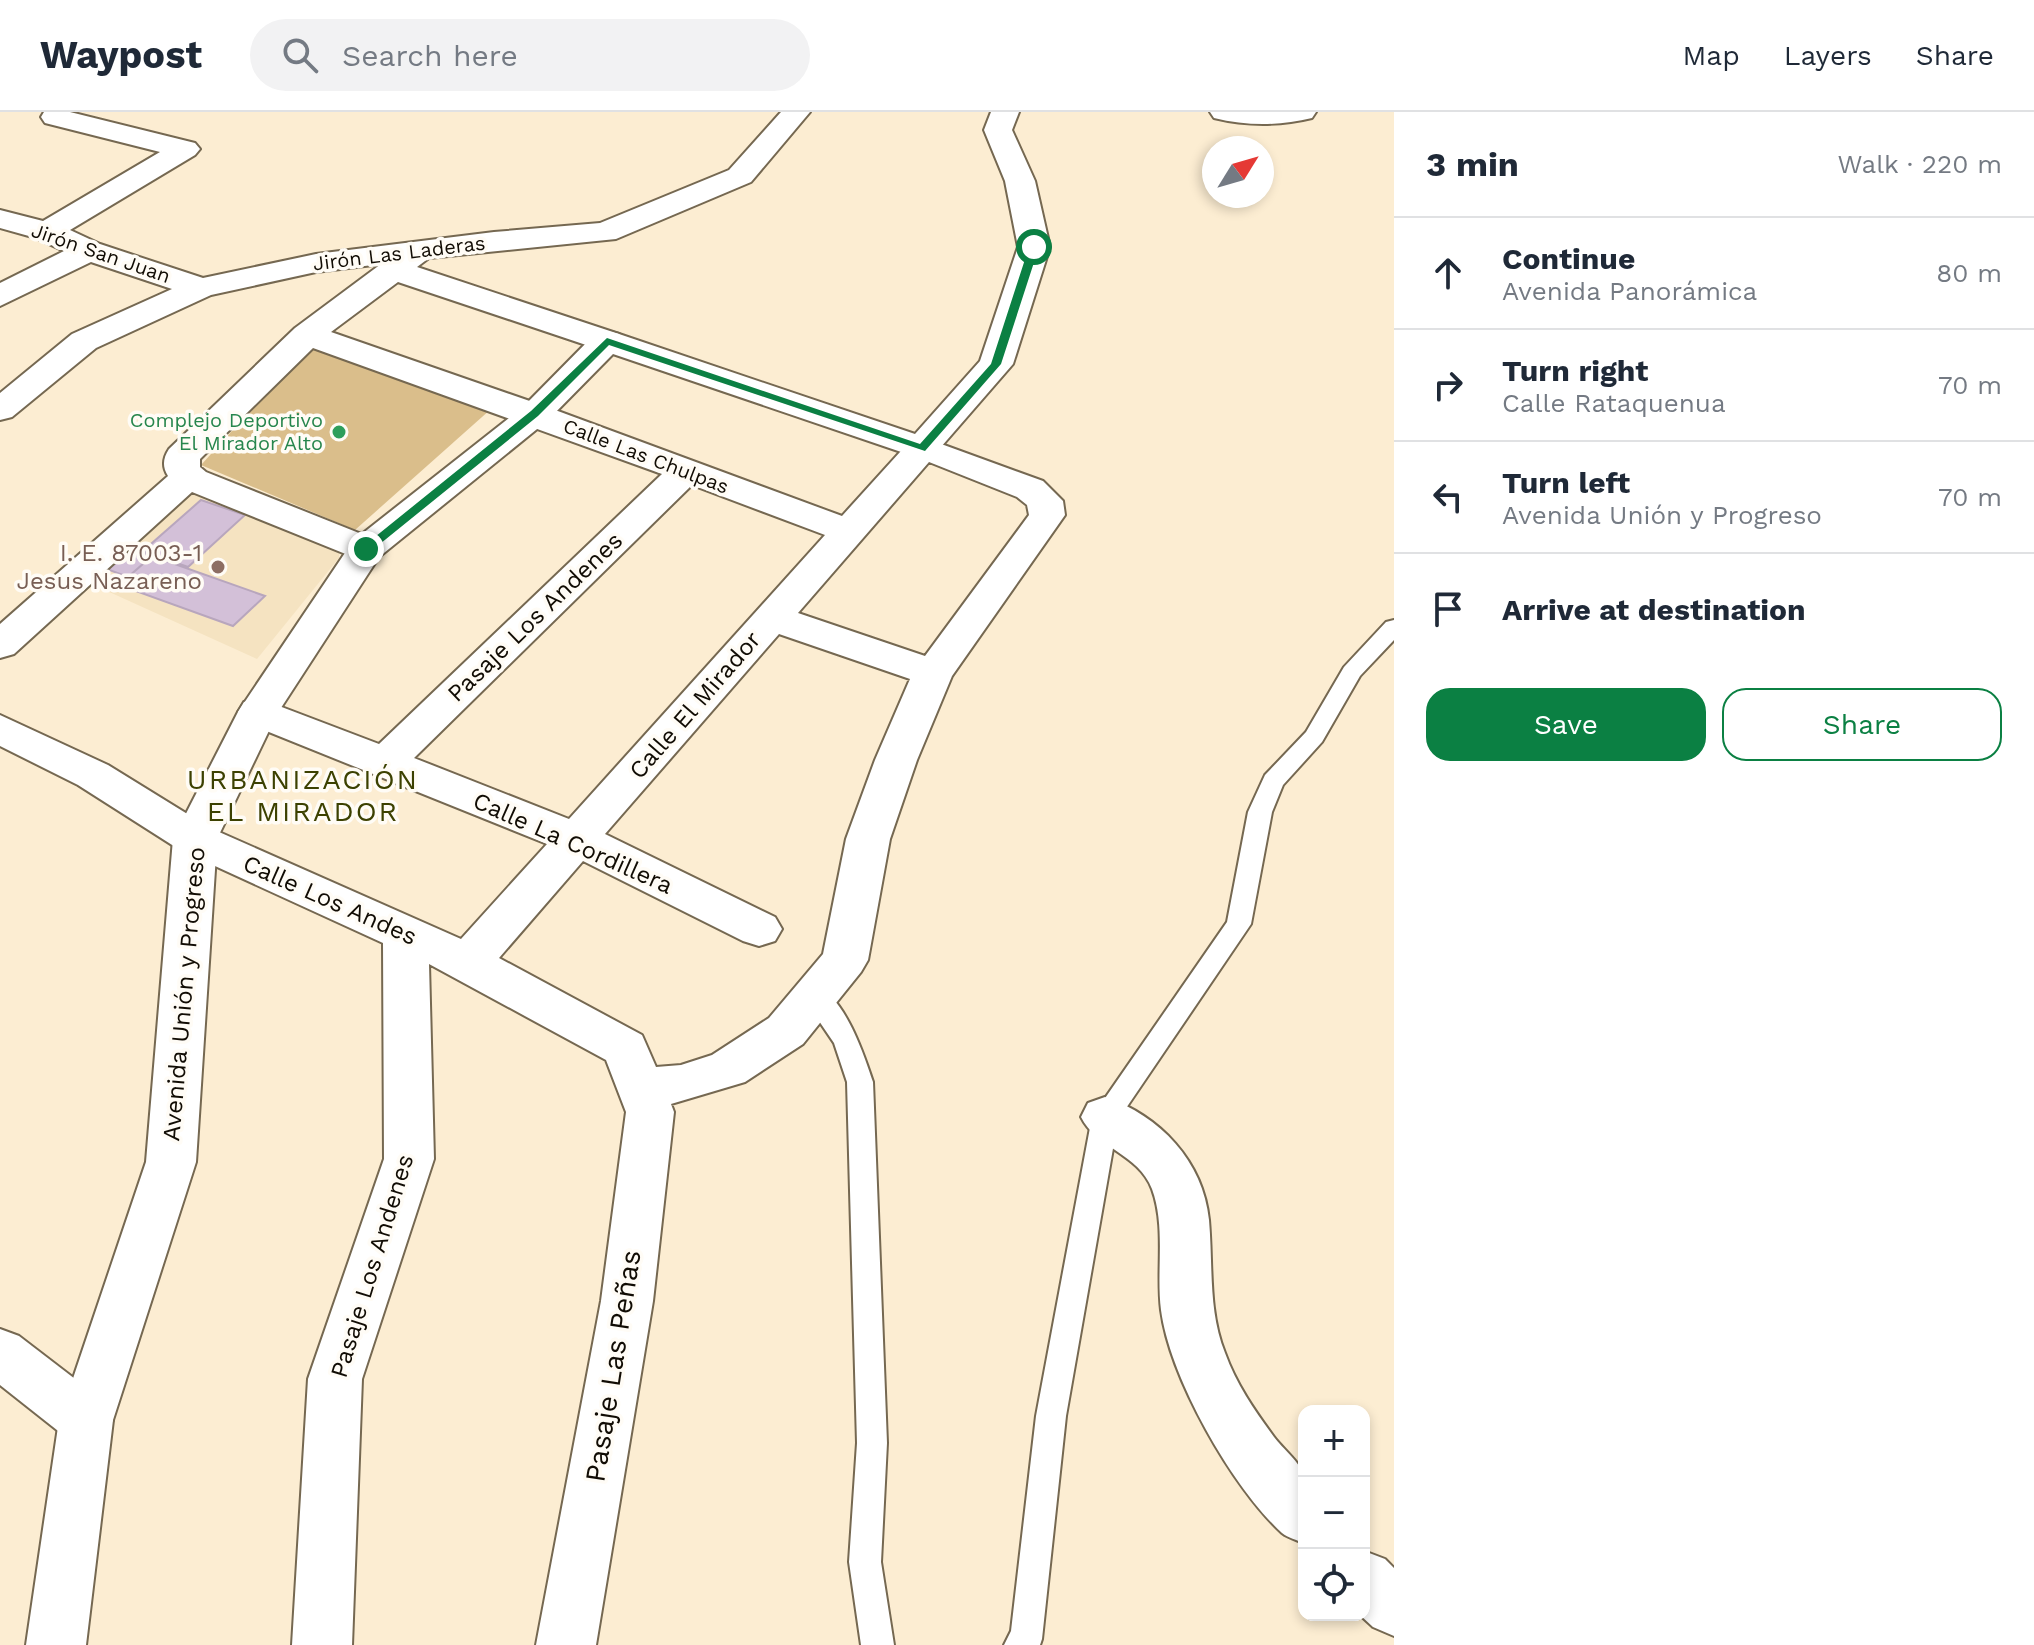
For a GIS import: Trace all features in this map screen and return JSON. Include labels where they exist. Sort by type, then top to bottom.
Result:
[{"type":"street","name":"Jirón Las Laderas","points":[[0,410],[84,341],[201,288],[316,263],[407,260],[605,232],[740,176],[796,112]]},
{"type":"street","name":"Calle El Mirador","points":[[468,962],[996,364],[1034,247],[1020,181],[998,130],[1005,112]]},
{"type":"street","points":[[1224,112],[1258,117],[1302,112]]},
{"type":"street","points":[[47,231],[185,149],[55,117]]},
{"type":"street","name":"Jirón San Juan","points":[[0,219],[47,231],[89,251],[201,288]]},
{"type":"street","points":[[0,296],[89,251]]},
{"type":"street","points":[[366,549],[210,488],[182,470],[182,457],[307,335],[407,260],[607,341],[1001,476],[1030,489],[1045,501],[1047,515],[933,673],[896,760],[868,839],[845,960],[786,1031],[728,1069],[681,1084],[641,1088]]},
{"type":"street","name":"Calle Las Chulpas","points":[[307,335],[535,414],[849,531]]},
{"type":"street","name":"Avenida Unión y Progreso","points":[[56,1645],[86,1420],[171,1162],[195,839],[258,712],[366,549],[535,414],[607,341]]},
{"type":"street","name":"Pasaje Los Andenes","points":[[384,763],[685,472]]},
{"type":"street","points":[[0,645],[189,476]]},
{"type":"street","points":[[772,618],[933,673]]},
{"type":"street","name":"Calle La Cordillera","points":[[258,712],[577,839],[759,929]]},
{"type":"street","name":"Calle Los Andes","points":[[0,729],[93,775],[195,839],[468,962],[625,1048],[641,1088]]},
{"type":"street","name":"Pasaje Los Andenes","points":[[322,1645],[335,1379],[409,1159],[406,934]]},
{"type":"street","name":"Pasaje Las Peñas","points":[[566,1645],[627,1301],[650,1112],[641,1088]]},
{"type":"street","points":[[1105,1117],[1147,1143],[1174,1179],[1186,1218],[1184,1285],[1186,1310],[1196,1348],[1235,1426],[1298,1508]]},
{"type":"street","points":[[0,1353],[86,1420]]},
{"type":"street","points":[[1370,1585],[1394,1607]]},
{"type":"lane","points":[[1020,1645],[1026,1639],[1051,1416],[1105,1117],[1239,924],[1260,812],[1273,781],[1314,737],[1352,672],[1394,627]]},
{"type":"lane","points":[[815,996],[846,1040],[860,1082],[872,1443],[865,1562],[878,1645]]},
{"type":"shaded area","points":[[309,346],[491,409],[355,530],[201,465]]},
{"type":"shaded area","points":[[197,490],[339,551],[339,558],[257,659],[85,581],[183,493]]},
{"type":"building","points":[[201,500],[245,515],[188,567],[143,551]]},
{"type":"building","points":[[128,547],[152,556],[128,577],[104,568]]},
{"type":"building","points":[[152,556],[265,596],[233,626],[119,585]]},
{"type":"place","name":"Complejo Deportivo El Mirador Alto","points":[[339,432]]},
{"type":"place","name":"I. E. 87003-1 Jesus Nazareno","points":[[218,567]]},
{"type":"district","name":"URBANIZACIÓN EL MIRADOR","points":[[303,795]]},
{"type":"route","points":[[366,549],[535,414],[607,341],[922,448],[996,364],[1034,247]]}]
